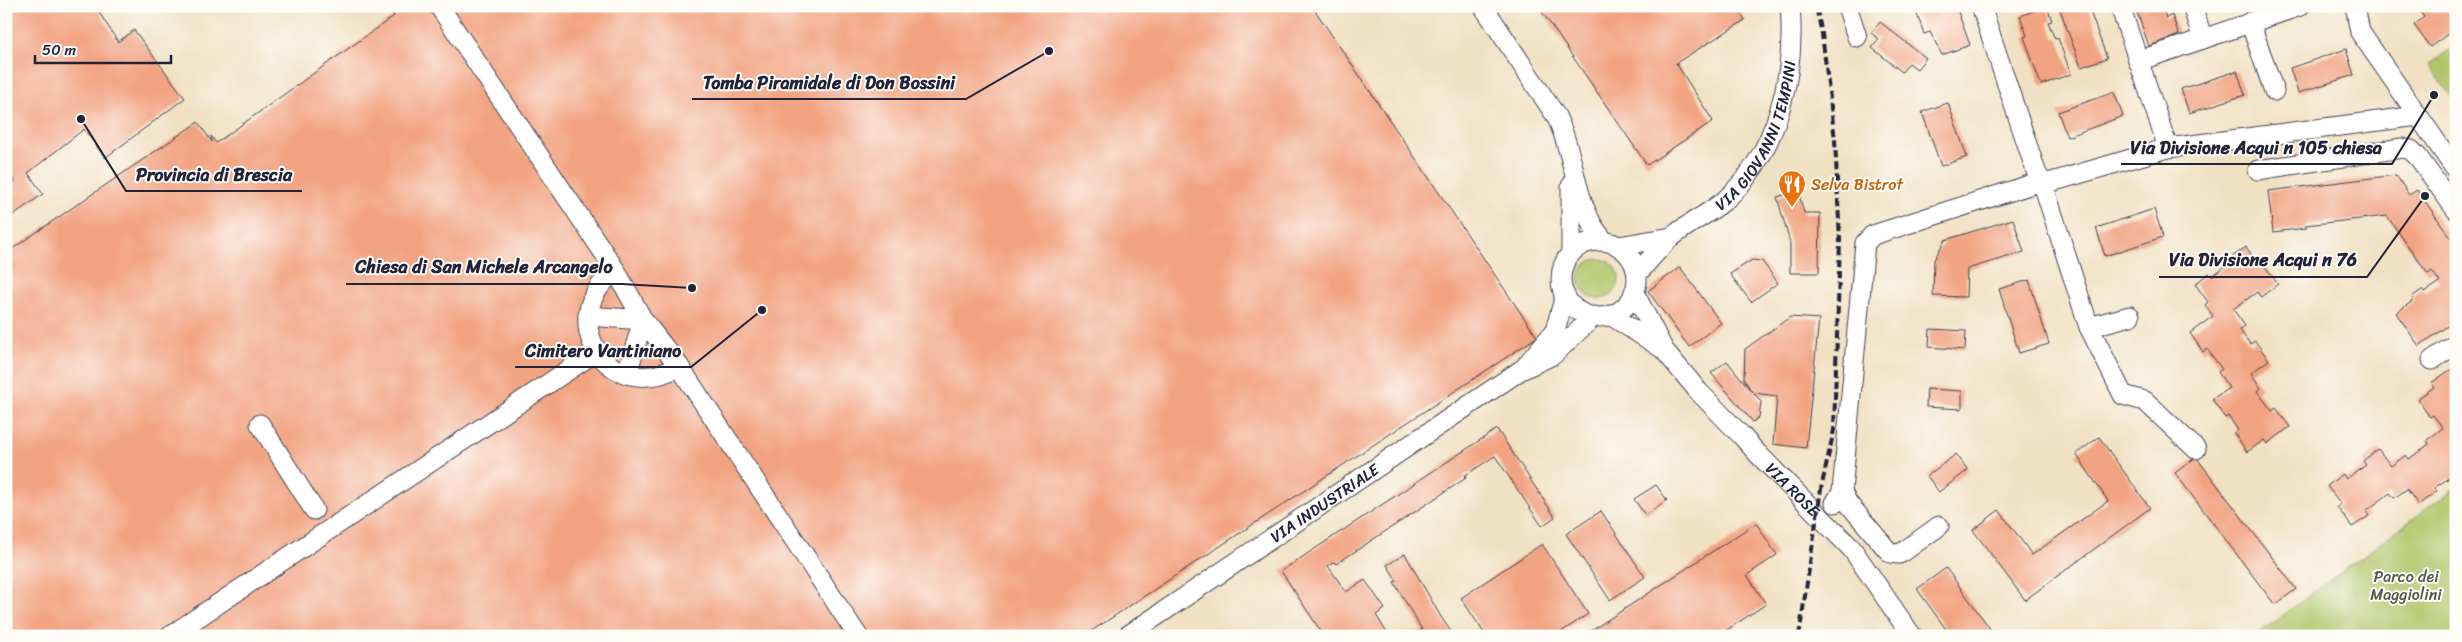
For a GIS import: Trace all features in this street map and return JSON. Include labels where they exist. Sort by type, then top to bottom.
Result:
[{"type":"street","points":[[439,6],[616,272],[643,320],[679,366],[858,636]]},
{"type":"street","points":[[1484,6],[1546,99],[1566,135],[1591,224],[1611,243],[1627,253],[1634,263],[1636,283],[1625,306],[1602,316],[1582,313],[1572,305],[1565,295],[1561,273],[1565,262],[1571,253],[1581,245],[1592,241],[1611,243]]},
{"type":"street","name":"VIA GIOVANNI TEMPINI","points":[[1636,283],[1672,237],[1723,202],[1757,163],[1773,131],[1785,90],[1789,51],[1790,6]]},
{"type":"street","points":[[1847,6],[1856,37]]},
{"type":"street","points":[[1981,6],[2037,174],[2042,181],[2089,327],[2123,396],[2145,401],[2196,449]]},
{"type":"street","points":[[2120,6],[2168,148]]},
{"type":"street","points":[[2192,6],[2203,39]]},
{"type":"street","points":[[2138,61],[2300,6]]},
{"type":"street","points":[[2355,6],[2360,32],[2456,170]]},
{"type":"street","points":[[2250,22],[2274,91]]},
{"type":"street","points":[[1939,526],[1903,552],[1899,554],[1890,553],[1847,502],[1838,498],[1862,250],[1868,238],[1873,234],[2042,181],[2048,183],[2168,148],[2418,116]]},
{"type":"street","points":[[2306,130],[2311,162]]},
{"type":"street","points":[[2258,170],[2402,148],[2411,150],[2418,157],[2453,202]]},
{"type":"street","points":[[1570,150],[1571,253]]},
{"type":"street","name":"VIA GIOVANNI TEMPINI","points":[[1611,243],[1672,237]]},
{"type":"street","points":[[616,272],[598,287],[593,296],[588,316],[589,335],[596,351],[609,365],[626,374],[653,377],[669,372],[679,366]]},
{"type":"street","name":"VIA ROSE","points":[[1636,283],[1664,350],[1699,392],[1741,434],[1757,454],[1852,549],[1912,636]]},
{"type":"street","name":"VIA INDUSTRIALE","points":[[1521,370],[1555,331],[1565,295]]},
{"type":"street","points":[[588,316],[643,320]]},
{"type":"street","name":"VIA ROSE","points":[[1602,316],[1664,350]]},
{"type":"street","name":"VIA INDUSTRIALE","points":[[1127,636],[1521,370],[1553,355],[1602,316]]},
{"type":"street","points":[[2089,327],[2130,316]]},
{"type":"street","points":[[626,374],[643,320]]},
{"type":"street","points":[[2432,360],[2453,350]]},
{"type":"street","points":[[170,636],[596,351]]},
{"type":"street","points":[[260,424],[314,510]]},
{"type":"green space","points":[[2456,45],[2456,103],[2428,65]]},
{"type":"green space","points":[[1595,259],[1603,259],[1610,262],[1616,268],[1619,279],[1616,290],[1610,296],[1603,299],[1595,299],[1588,296],[1582,290],[1579,283],[1579,275],[1582,268],[1588,262]]},
{"type":"green space","name":"Parco dei Maggiolini","points":[[2456,487],[2456,636],[2255,636],[2256,635]]},
{"type":"building","points":[[9,6],[95,6],[118,42],[134,30],[185,98],[105,158],[84,129],[28,173],[43,194],[6,220],[6,188],[15,182],[6,166],[6,109],[9,107],[6,103],[6,8]]},
{"type":"building","points":[[387,6],[1312,6],[1537,337],[1084,636],[6,636],[6,253],[198,122],[212,142],[211,136],[216,143],[394,16]]},
{"type":"building","points":[[1538,6],[1736,6],[1745,20],[1676,63],[1713,121],[1647,165]]},
{"type":"building","points":[[1928,6],[1952,6],[1953,10],[1957,9],[1970,45],[1942,55],[1930,32],[1924,34],[1916,11]]},
{"type":"building","points":[[2047,6],[2052,21],[2048,22],[2055,39],[2058,38],[2071,74],[2041,85],[2024,37],[2027,36],[2020,16]]},
{"type":"building","points":[[2088,6],[2107,58],[2081,67],[2059,7]]},
{"type":"building","points":[[2135,6],[2162,6],[2166,18],[2172,15],[2179,35],[2149,46]]},
{"type":"building","points":[[2416,6],[2456,6],[2456,28],[2430,47],[2414,25],[2424,17]]},
{"type":"building","points":[[1880,22],[1926,58],[1917,69],[1909,63],[1902,72],[1872,48],[1879,39],[1871,33]]},
{"type":"building","points":[[2346,49],[2354,75],[2298,93],[2290,68]]},
{"type":"building","points":[[2237,71],[2245,95],[2189,113],[2181,89]]},
{"type":"building","points":[[2114,92],[2123,116],[2067,137],[2058,112]]},
{"type":"building","points":[[1948,103],[1967,157],[1941,166],[1922,112]]},
{"type":"building","points":[[2396,175],[2409,195],[2417,190],[2456,245],[2456,320],[2419,346],[2396,313],[2414,300],[2412,297],[2423,289],[2425,292],[2440,282],[2432,271],[2428,274],[2387,216],[2306,225],[2306,228],[2273,232],[2268,191]]},
{"type":"building","points":[[1798,191],[1804,213],[1820,213],[1819,273],[1790,273],[1790,243],[1777,197]]},
{"type":"building","points":[[2154,209],[2163,237],[2105,256],[2096,228]]},
{"type":"building","points":[[2013,219],[2024,252],[1967,269],[1966,297],[1933,296],[1934,260],[1945,240]]},
{"type":"building","points":[[2246,247],[2258,264],[2261,261],[2278,284],[2261,297],[2257,292],[2233,309],[2245,326],[2240,330],[2250,344],[2255,341],[2269,360],[2251,373],[2261,388],[2257,391],[2272,411],[2276,408],[2290,427],[2267,444],[2264,440],[2247,452],[2234,433],[2238,430],[2228,416],[2225,418],[2212,399],[2229,388],[2218,372],[2222,369],[2207,349],[2203,352],[2190,333],[2213,316],[2205,305],[2208,302],[2195,284],[2209,273],[2212,276],[2234,260],[2232,257]]},
{"type":"building","points":[[1752,260],[1762,261],[1778,283],[1751,302],[1730,274]]},
{"type":"building","points":[[1680,267],[1721,323],[1689,347],[1648,291]]},
{"type":"building","points":[[2029,280],[2049,344],[2019,353],[1999,289]]},
{"type":"building","points":[[1790,317],[1819,319],[1806,448],[1773,444],[1777,396],[1754,393],[1761,402],[1759,417],[1753,422],[1711,373],[1727,361],[1752,392],[1744,379],[1745,349]]},
{"type":"building","points":[[1930,329],[1966,331],[1965,350],[1929,347]]},
{"type":"building","points":[[2453,368],[2456,372],[2456,479],[2452,482],[2449,478],[2434,488],[2437,491],[2418,505],[2407,489],[2394,498],[2390,493],[2366,511],[2369,516],[2352,527],[2337,507],[2341,504],[2327,486],[2343,474],[2346,479],[2366,465],[2363,461],[2378,449],[2391,466],[2406,455],[2409,459],[2429,444],[2427,440],[2443,428],[2433,415],[2430,417],[2417,399],[2434,387],[2431,383]]},
{"type":"building","points":[[1927,389],[1962,391],[1962,409],[1926,407]]},
{"type":"building","points":[[1497,429],[1555,517],[1542,526],[1495,456],[1464,476],[1466,478],[1336,564],[1334,562],[1328,566],[1346,592],[1365,580],[1385,609],[1376,615],[1389,636],[1324,636],[1281,571]]},
{"type":"building","points":[[2099,437],[2150,508],[2025,600],[1973,530],[1999,510],[2032,555],[2108,501],[2076,454]]},
{"type":"building","points":[[1956,454],[1968,470],[1939,492],[1927,476]]},
{"type":"building","points":[[2196,457],[2296,589],[2275,605],[2175,473]]},
{"type":"building","points":[[1656,485],[1667,500],[1645,515],[1634,499]]},
{"type":"building","points":[[1601,511],[1645,577],[1610,600],[1566,534]]},
{"type":"building","points":[[1756,523],[1777,555],[1747,575],[1766,604],[1718,636],[1583,636]]},
{"type":"building","points":[[1542,544],[1588,614],[1555,636],[1486,636],[1461,598]]},
{"type":"building","points":[[1405,554],[1454,636],[1413,636],[1422,630],[1394,582],[1397,581],[1387,565]]},
{"type":"building","points":[[1946,568],[1994,634],[1991,636],[1951,636],[1917,589]]},
{"type":"railway","points":[[1799,636],[1821,489],[1834,430],[1840,241],[1835,140],[1822,34],[1816,6]]},
{"type":"place","name":"Tomba Piramidale di Don Bossini","points":[[1049,51]]},
{"type":"place","name":"Via Divisione Acqui n 105 chiesa","points":[[2434,95]]},
{"type":"place","name":"Provincia di Brescia","points":[[81,119]]},
{"type":"place","name":"Via Divisione Acqui n 76","points":[[2425,196]]},
{"type":"place","name":"Selva Bistrot","points":[[1792,208]]},
{"type":"place","name":"Chiesa di San Michele Arcangelo","points":[[692,288]]},
{"type":"place","name":"Cimitero Vantiniano","points":[[762,310]]}]
